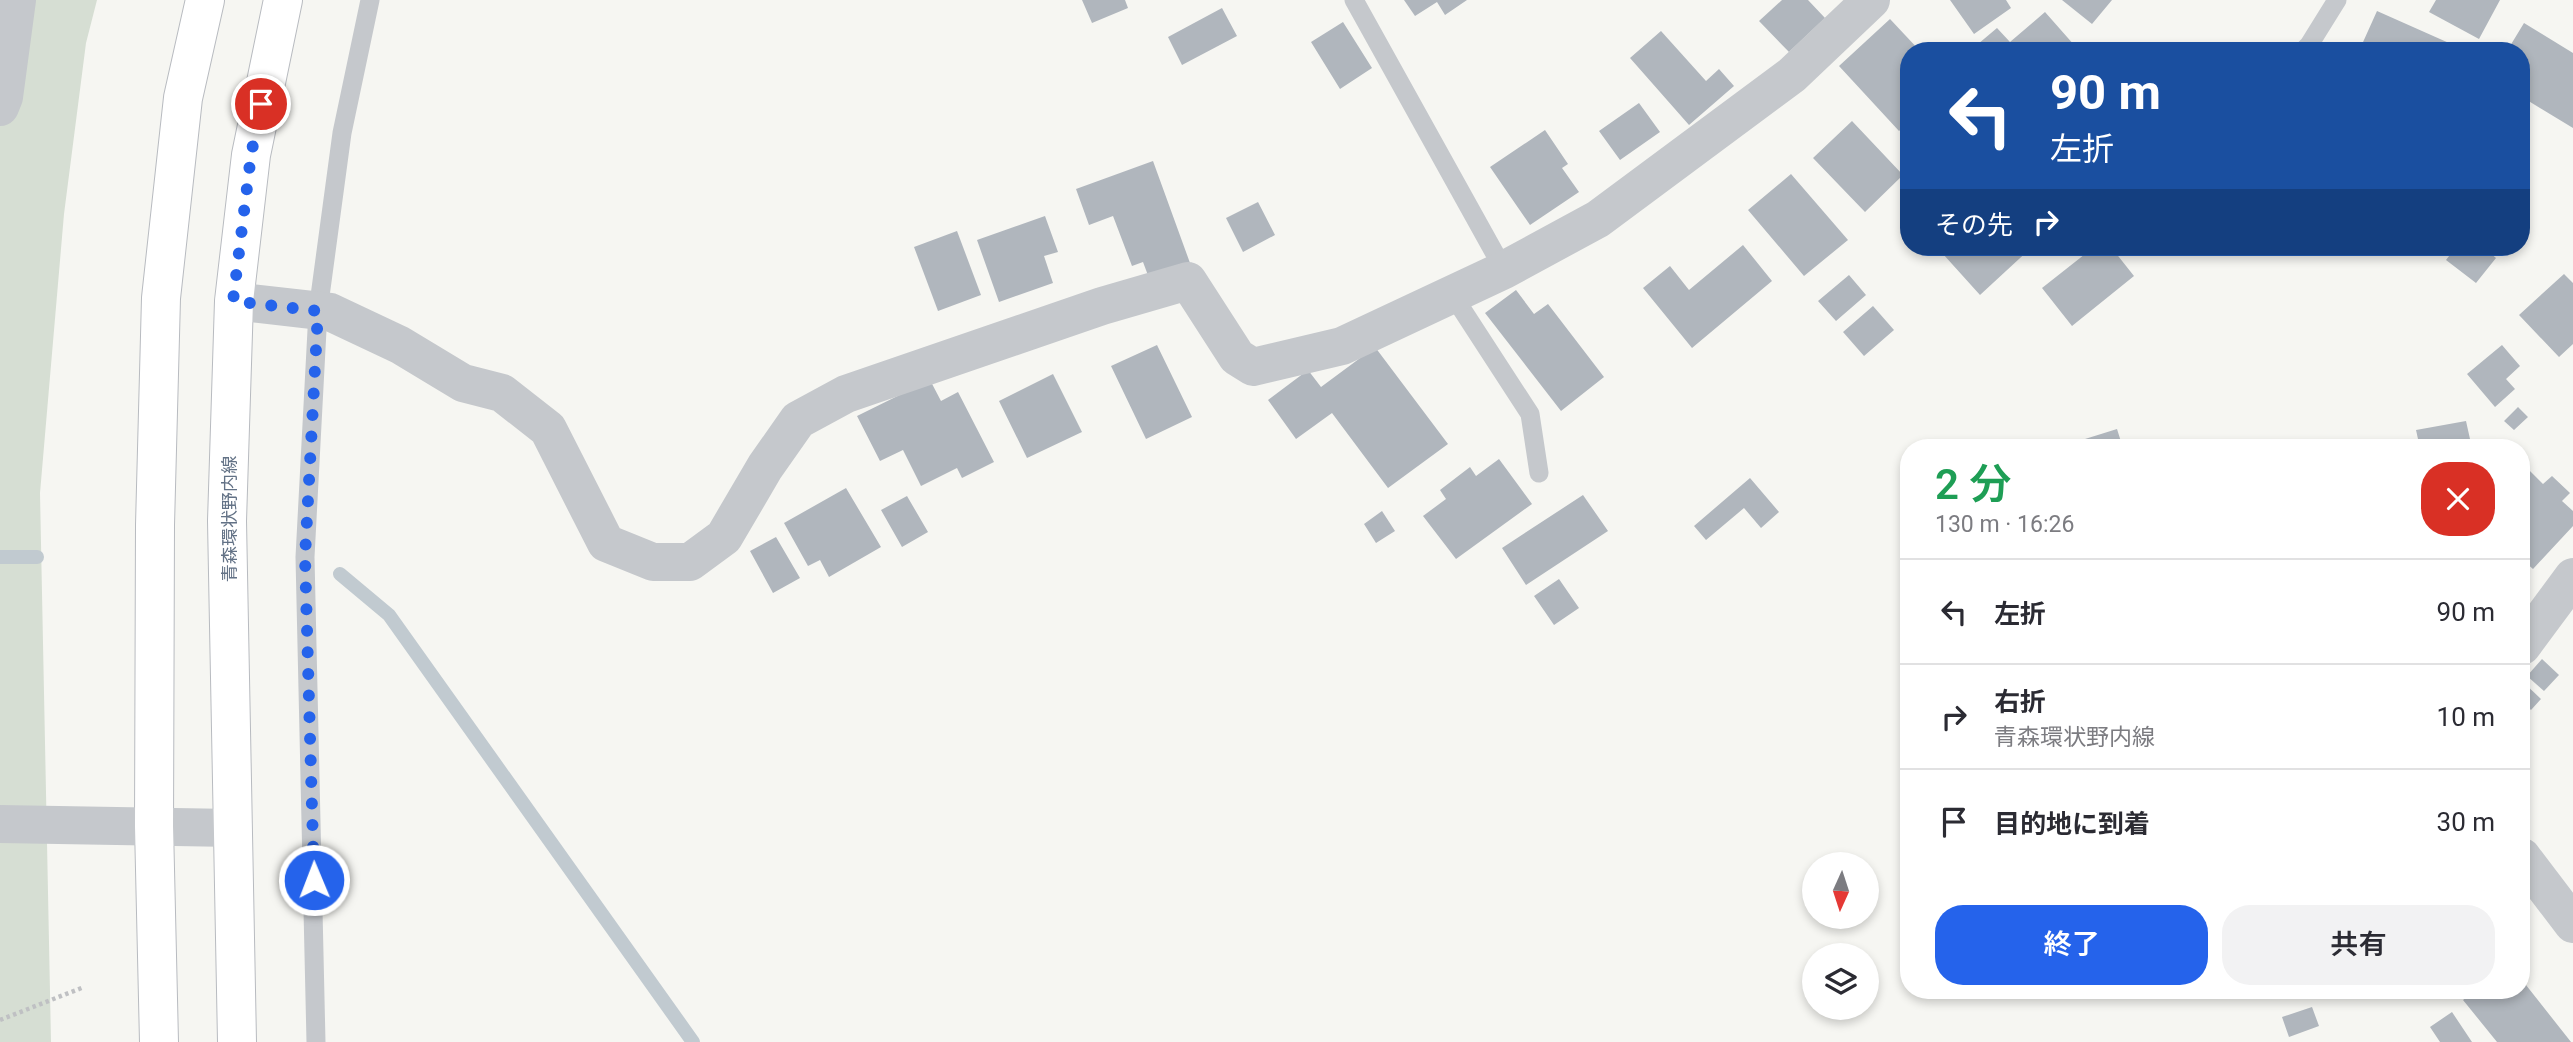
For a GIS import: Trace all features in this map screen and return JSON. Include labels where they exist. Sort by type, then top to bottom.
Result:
[{"type":"main road","points":[[159,1042],[154,826],[155,525],[161,298],[183,98],[205,0]]},
{"type":"main road","name":"青森環状野内線","points":[[237,1042],[227,521],[233,301],[251,155],[283,0]]},
{"type":"street","points":[[0,107],[4,97],[17,0]]},
{"type":"street","points":[[233,301],[330,312],[400,345],[463,383],[502,393],[548,429],[606,542],[653,562],[690,562],[724,537],[765,467],[797,420],[846,394],[1102,306],[1188,281],[1237,357],[1253,367],[1342,346],[1504,270],[1598,219],[1792,75],[1871,0]]},
{"type":"street","points":[[2530,632],[2573,576]]},
{"type":"street","points":[[0,824],[233,828]]},
{"type":"street","points":[[2530,868],[2573,924]]},
{"type":"lane","points":[[316,1042],[305,557],[318,311],[342,133],[370,0]]},
{"type":"lane","points":[[1354,0],[1504,270]]},
{"type":"lane","points":[[2311,42],[2337,0]]},
{"type":"lane","points":[[1452,294],[1530,414],[1539,473]]},
{"type":"path","points":[[0,1020],[84,987]]},
{"type":"shaded area","points":[[0,0],[97,0],[86,43],[64,214],[40,493],[51,1042],[0,1042]]},
{"type":"building","points":[[1082,0],[1125,0],[1128,8],[1092,23]]},
{"type":"building","points":[[1404,0],[1467,0],[1445,15],[1437,2],[1415,16]]},
{"type":"building","points":[[1782,0],[1808,0],[1825,18],[1789,52],[1759,21]]},
{"type":"building","points":[[1950,0],[2006,0],[2011,8],[1974,34]]},
{"type":"building","points":[[2062,0],[2112,0],[2092,24]]},
{"type":"building","points":[[2436,0],[2500,0],[2479,39],[2429,12]]},
{"type":"building","points":[[1222,8],[1237,36],[1182,65],[1168,37]]},
{"type":"building","points":[[2377,11],[2447,42],[2363,42]]},
{"type":"building","points":[[2045,12],[2071,42],[2010,42]]},
{"type":"building","points":[[1890,19],[1912,42],[1900,42],[1900,130],[1899,131],[1839,66]]},
{"type":"building","points":[[1343,22],[1372,68],[1340,89],[1311,42]]},
{"type":"building","points":[[2524,23],[2573,53],[2573,128],[2530,102],[2530,42],[2512,42]]},
{"type":"building","points":[[1997,28],[2010,42],[1980,42]]},
{"type":"building","points":[[1661,31],[1706,81],[1719,69],[1734,86],[1689,125],[1630,58]]},
{"type":"building","points":[[1639,103],[1660,132],[1620,160],[1599,131]]},
{"type":"building","points":[[1852,121],[1900,172],[1900,178],[1865,212],[1813,158]]},
{"type":"building","points":[[1545,130],[1568,164],[1562,168],[1579,192],[1530,225],[1490,167]]},
{"type":"building","points":[[1153,161],[1190,263],[1149,278],[1143,262],[1132,266],[1113,216],[1089,225],[1076,189]]},
{"type":"building","points":[[1791,174],[1848,240],[1804,276],[1748,210]]},
{"type":"building","points":[[1258,202],[1275,235],[1243,252],[1226,218]]},
{"type":"building","points":[[1045,216],[1058,252],[1044,256],[1053,283],[999,302],[977,240]]},
{"type":"building","points":[[957,231],[981,295],[938,311],[914,247]]},
{"type":"building","points":[[1743,245],[1772,281],[1692,348],[1643,288],[1670,266],[1689,290]]},
{"type":"building","points":[[1945,256],[2022,256],[1980,295]]},
{"type":"building","points":[[2083,256],[2118,256],[2134,276],[2072,326],[2042,288]]},
{"type":"building","points":[[2449,256],[2496,258],[2476,283],[2446,260]]},
{"type":"building","points":[[2564,274],[2573,283],[2573,344],[2559,357],[2519,315]]},
{"type":"building","points":[[1849,275],[1866,295],[1836,321],[1818,301]]},
{"type":"building","points":[[1516,290],[1534,314],[1548,304],[1604,377],[1561,411],[1485,313]]},
{"type":"building","points":[[1873,306],[1894,330],[1864,356],[1843,332]]},
{"type":"building","points":[[1157,345],[1192,417],[1146,439],[1111,366]]},
{"type":"building","points":[[2502,345],[2520,366],[2506,379],[2515,389],[2495,407],[2467,374]]},
{"type":"building","points":[[1375,347],[1448,444],[1388,488],[1332,413],[1296,439],[1268,400],[1308,370],[1321,387]]},
{"type":"building","points":[[1053,374],[1082,432],[1027,458],[999,401]]},
{"type":"building","points":[[930,380],[941,401],[958,392],[994,462],[962,478],[957,468],[921,486],[903,450],[880,461],[857,416]]},
{"type":"building","points":[[2518,407],[2528,417],[2514,430],[2504,421]]},
{"type":"building","points":[[2466,421],[2470,439],[2418,439],[2416,430]]},
{"type":"building","points":[[2117,429],[2120,439],[2085,439]]},
{"type":"building","points":[[1499,459],[1532,504],[1456,559],[1423,516],[1446,499],[1440,490],[1470,467],[1476,476]]},
{"type":"building","points":[[2530,471],[2543,484],[2552,476],[2570,493],[2562,501],[2573,511],[2573,526],[2533,569],[2530,566]]},
{"type":"building","points":[[1750,478],[1779,512],[1761,528],[1744,508],[1706,540],[1694,526]]},
{"type":"building","points":[[846,488],[881,547],[829,577],[820,560],[808,566],[784,523]]},
{"type":"building","points":[[1583,495],[1608,531],[1526,585],[1502,548]]},
{"type":"building","points":[[907,496],[928,532],[902,547],[881,510]]},
{"type":"building","points":[[1382,511],[1395,531],[1376,543],[1364,524]]},
{"type":"building","points":[[776,537],[800,578],[773,593],[750,551]]},
{"type":"building","points":[[1559,579],[1579,608],[1554,625],[1534,596]]},
{"type":"building","points":[[2542,659],[2559,675],[2544,691],[2530,679],[2530,673]]},
{"type":"building","points":[[2530,689],[2541,699],[2530,709]]},
{"type":"building","points":[[2530,990],[2571,1042],[2497,1042],[2463,1000],[2530,999]]},
{"type":"building","points":[[2312,1007],[2319,1026],[2289,1037],[2282,1017]]},
{"type":"building","points":[[2452,1012],[2472,1042],[2440,1042],[2430,1027]]},
{"type":"waterway","points":[[0,557],[37,557]]},
{"type":"waterway","points":[[340,574],[389,615],[693,1042]]},
{"type":"route","points":[[261,104],[251,155],[233,301],[318,311],[305,557],[314,880]]}]
